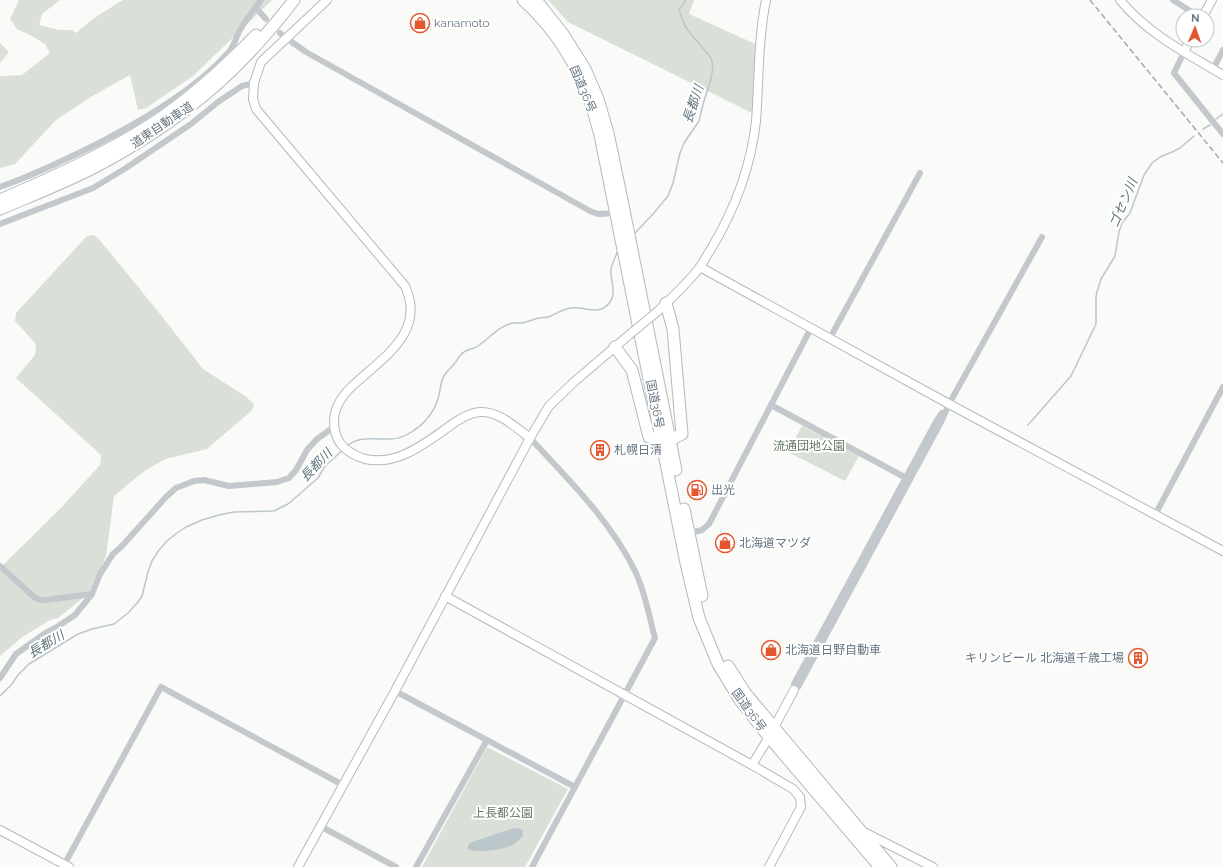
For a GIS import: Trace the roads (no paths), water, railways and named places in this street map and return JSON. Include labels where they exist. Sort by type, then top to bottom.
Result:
[{"type":"highway","name":"道東自動車道","points":[[0,200],[96,156],[150,125],[214,76],[242,49],[288,0]]},
{"type":"highway","name":"道東自動車道","points":[[0,209],[46,190],[99,165],[155,131],[188,108],[248,54],[294,0]]},
{"type":"highway","name":"国道36号","points":[[522,0],[557,38],[577,71],[591,103],[600,135],[666,440],[685,534],[686,563],[699,618],[718,664],[740,700],[861,830],[891,867]]},
{"type":"highway","name":"国道36号","points":[[536,0],[564,34],[585,69],[598,99],[608,133],[622,200],[666,440]]},
{"type":"highway","points":[[615,347],[632,370],[649,437],[666,440],[682,434],[672,329],[662,307]]},
{"type":"highway","name":"国道36号","points":[[772,733],[880,867]]},
{"type":"street","points":[[0,187],[42,171],[109,138],[151,114],[178,96],[200,79],[230,50],[240,30],[261,0]]},
{"type":"street","points":[[327,0],[283,36],[261,62],[254,83],[253,99],[256,109],[392,269],[405,286],[409,296],[411,306],[410,321],[407,330],[388,354],[349,389],[340,400],[334,412],[334,427],[340,442],[346,450],[360,457],[373,461],[391,460],[403,456],[417,448],[468,415],[479,412],[492,413],[501,417],[530,438],[578,490],[614,535],[636,572],[646,602],[655,638],[532,867]]},
{"type":"street","points":[[298,867],[395,691],[530,438],[549,406],[574,382],[662,307],[700,267],[722,230],[742,186],[749,160],[756,120],[760,43],[766,0]]},
{"type":"street","points":[[1120,0],[1149,29],[1223,75]]},
{"type":"street","points":[[1173,0],[1186,8]]},
{"type":"street","points":[[256,8],[266,19]]},
{"type":"street","points":[[283,36],[306,52],[590,211],[598,214],[617,213]]},
{"type":"street","points":[[1186,48],[1174,73],[1223,134]]},
{"type":"street","points":[[1213,69],[1223,50]]},
{"type":"street","points":[[0,224],[93,188],[173,137],[242,86],[254,83]]},
{"type":"street","points":[[830,338],[920,173]]},
{"type":"street","points":[[752,765],[772,733],[794,690],[798,687],[907,479],[1042,236]]},
{"type":"street","points":[[700,267],[1223,551]]},
{"type":"street","points":[[685,534],[702,530],[709,524],[811,328]]},
{"type":"street","points":[[1155,515],[1223,387]]},
{"type":"street","points":[[772,405],[907,479]]},
{"type":"street","points":[[0,678],[16,654],[44,634],[75,615],[92,594],[100,574],[113,554],[176,488],[194,481],[204,480],[229,486],[277,482],[289,478],[296,470],[307,450],[317,439],[334,427]]},
{"type":"street","points":[[0,566],[34,597],[40,600],[92,594]]},
{"type":"street","points":[[445,596],[793,789],[800,797],[801,808],[768,867]]},
{"type":"street","points":[[0,830],[66,866],[160,688],[343,785]]},
{"type":"street","points":[[395,691],[575,787]]},
{"type":"street","points":[[416,867],[487,740]]},
{"type":"street","points":[[320,826],[396,867]]},
{"type":"street","points":[[847,827],[861,830],[933,867]]},
{"type":"waterway","name":"長都川","points":[[635,233],[668,196],[673,183],[680,153],[684,143],[699,121],[711,79],[713,66],[711,58],[685,26],[679,10],[686,0]]},
{"type":"waterway","name":"ゴセン川","points":[[1216,119],[1223,114]]},
{"type":"waterway","name":"ゴセン川","points":[[1203,129],[1210,125]]},
{"type":"waterway","name":"ゴセン川","points":[[1028,425],[1071,376],[1096,324],[1096,297],[1101,279],[1115,256],[1122,223],[1130,213],[1144,175],[1152,163],[1160,157],[1180,148],[1194,136]]},
{"type":"waterway","name":"長都川","points":[[347,446],[357,440],[362,439],[397,438],[418,428],[426,420],[438,400],[443,377],[462,353],[475,348],[503,327],[513,323],[522,323],[547,317],[562,310],[577,308],[597,310],[606,306],[610,302],[613,294],[611,270],[618,250]]},
{"type":"waterway","name":"長都川","points":[[0,696],[29,664],[78,634],[114,624],[128,613],[142,596],[152,561],[167,541],[177,533],[202,520],[219,515],[234,512],[274,511],[288,504],[318,478],[325,466],[343,450]]},
{"type":"railway","points":[[1090,0],[1223,163]]},
{"type":"place","name":"kanamoto","points":[[420,23]]},
{"type":"place","name":"札幌日清","points":[[600,450]]},
{"type":"place","name":"出光","points":[[697,490]]},
{"type":"place","name":"北海道マツダ","points":[[725,543]]},
{"type":"place","name":"北海道日野自動車","points":[[771,650]]},
{"type":"place","name":"キリンビール 北海道千歳工場","points":[[1138,658]]},
{"type":"park label","name":"流通団地公園","points":[[809,446]]},
{"type":"park label","name":"上長都公園","points":[[503,813]]}]
